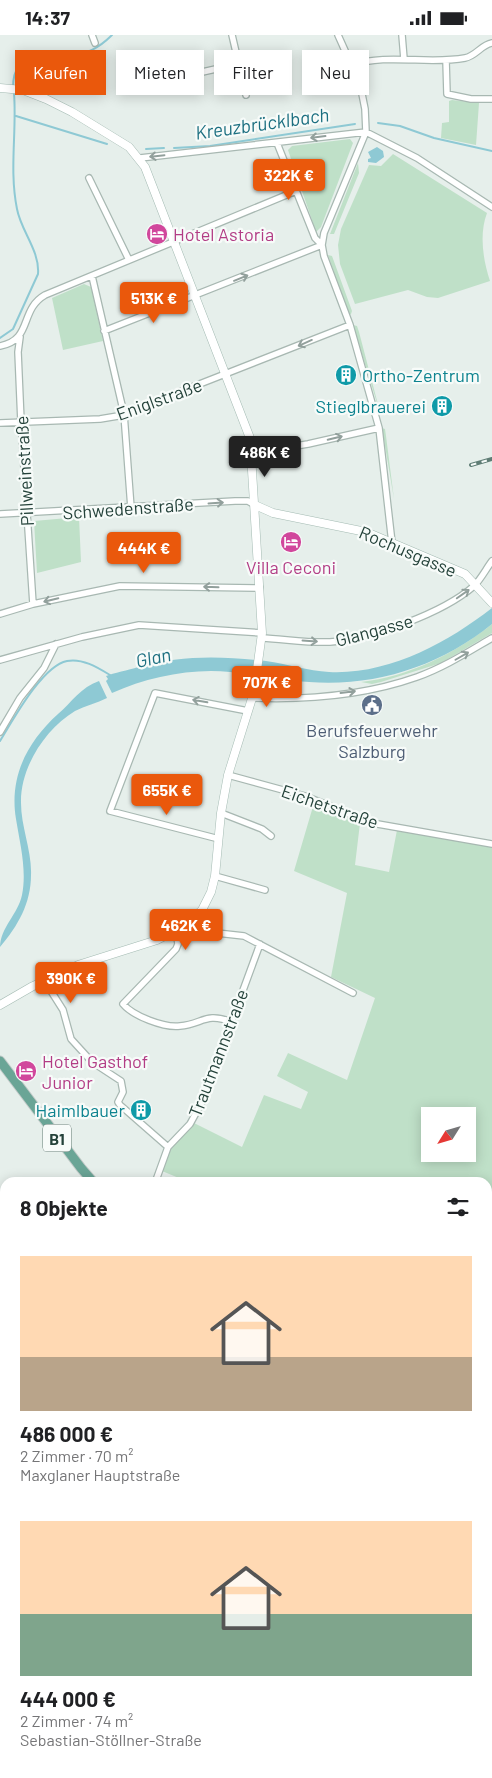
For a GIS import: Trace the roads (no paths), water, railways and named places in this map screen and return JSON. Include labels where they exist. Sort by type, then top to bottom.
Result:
[{"type":"main road","name":"B1","points":[[0,1061],[88,1177]]},
{"type":"street","points":[[92,35],[95,43]]},
{"type":"street","points":[[232,35],[235,50]]},
{"type":"street","points":[[338,35],[345,50]]},
{"type":"street","points":[[402,35],[404,59]]},
{"type":"street","points":[[369,61],[404,59],[446,60],[468,57],[486,44],[492,43]]},
{"type":"street","points":[[446,60],[447,94],[471,99],[492,99]]},
{"type":"street","points":[[0,88],[14,89],[46,99],[129,147],[140,158],[246,422],[252,453],[262,636],[253,698],[228,775],[221,813],[215,876],[211,892],[202,910],[188,923],[157,940],[87,961],[44,980],[0,1005]]},
{"type":"street","points":[[363,95],[366,132],[324,233],[322,245],[328,269],[350,325],[379,428],[392,543]]},
{"type":"street","points":[[140,158],[366,132],[417,158],[492,207]]},
{"type":"street","points":[[277,143],[314,239],[322,245]]},
{"type":"street","points":[[89,179],[129,260]]},
{"type":"street","name":"Pillweinstraße","points":[[33,604],[18,352],[20,337],[36,300],[296,191]]},
{"type":"street","points":[[104,331],[322,245]]},
{"type":"street","points":[[92,277],[124,414],[131,508]]},
{"type":"street","name":"Eniglstraße","points":[[0,423],[100,419],[124,414],[350,325]]},
{"type":"street","points":[[0,346],[10,344],[20,337]]},
{"type":"street","points":[[252,453],[308,444],[379,428]]},
{"type":"street","name":"Schwedenstraße","points":[[0,514],[27,515],[235,501],[248,501],[255,505]]},
{"type":"street","name":"Rochusgasse","points":[[255,505],[273,513],[355,528],[392,543],[465,575],[476,584],[492,603]]},
{"type":"street","points":[[476,584],[492,561]]},
{"type":"street","name":"Glangasse","points":[[0,661],[103,631],[139,625],[328,642],[348,640],[424,616],[450,602],[476,584]]},
{"type":"street","points":[[0,614],[33,604],[120,586],[260,588]]},
{"type":"street","points":[[253,698],[311,697],[389,685],[430,671],[492,638]]},
{"type":"street","points":[[0,732],[20,698],[44,668],[56,645]]},
{"type":"street","points":[[219,839],[110,811],[155,693],[248,711]]},
{"type":"street","name":"Eichetstraße","points":[[228,775],[305,796],[372,823],[492,844]]},
{"type":"street","points":[[221,813],[262,829],[271,837]]},
{"type":"street","points":[[215,876],[265,890]]},
{"type":"street","points":[[188,923],[199,931],[236,934],[260,944],[353,993]]},
{"type":"street","points":[[176,931],[178,944],[176,949],[123,1004],[136,1014],[171,1026],[184,1025],[214,1017],[232,1022]]},
{"type":"street","name":"Trautmannstraße","points":[[157,1177],[168,1147],[190,1125],[202,1102],[260,944]]},
{"type":"street","points":[[44,980],[63,1010],[71,1039],[92,1062],[121,1081],[123,1092],[118,1102],[120,1105],[168,1147]]},
{"type":"street","points":[[0,1011],[8,1001]]},
{"type":"water","points":[[377,147],[383,151],[384,157],[376,163],[368,162],[368,159],[371,158],[368,152]]},
{"type":"water","points":[[492,608],[492,624],[472,639],[429,662],[383,677],[334,683],[279,679],[230,672],[200,671],[155,678],[112,693],[106,681],[108,679],[106,676],[154,663],[201,658],[266,661],[329,672],[351,672],[373,668],[416,654],[436,644],[456,633]]},
{"type":"water","points":[[99,681],[107,698],[75,711],[54,728],[36,751],[25,776],[21,812],[31,866],[29,895],[18,922],[0,947],[3,934],[22,895],[24,876],[16,819],[15,789],[23,761],[37,736],[47,725],[82,691]]},
{"type":"waterway","points":[[13,88],[17,68],[30,56],[43,53],[77,55],[88,52],[112,35]]},
{"type":"waterway","points":[[0,338],[13,329],[38,274],[36,257],[19,217],[15,194],[13,165],[14,93]]},
{"type":"waterway","name":"Kreuzbrücklbach","points":[[16,116],[107,144]]},
{"type":"waterway","name":"Kreuzbrücklbach","points":[[378,123],[400,126],[434,138],[492,151]]},
{"type":"waterway","name":"Kreuzbrücklbach","points":[[174,148],[210,146],[355,124]]},
{"type":"waterway","name":"Kreuzbrücklbach","points":[[146,149],[164,148]]},
{"type":"waterway","points":[[0,741],[29,695],[38,683],[57,665],[73,660],[84,662],[110,675]]},
{"type":"railway","points":[[471,465],[492,459]]},
{"type":"place","name":"Hotel Astoria","points":[[157,234]]},
{"type":"place","name":"Ortho-Zentrum","points":[[346,375]]},
{"type":"place","name":"Stieglbrauerei","points":[[442,406]]},
{"type":"place","name":"Villa Ceconi","points":[[291,542]]},
{"type":"place","name":"Berufsfeuerwehr Salzburg","points":[[372,705]]},
{"type":"place","name":"Hotel Gasthof Junior","points":[[26,1071]]},
{"type":"place","name":"Haimlbauer","points":[[141,1110]]},
{"type":"water label","name":"Glan","points":[[153,657]]}]
